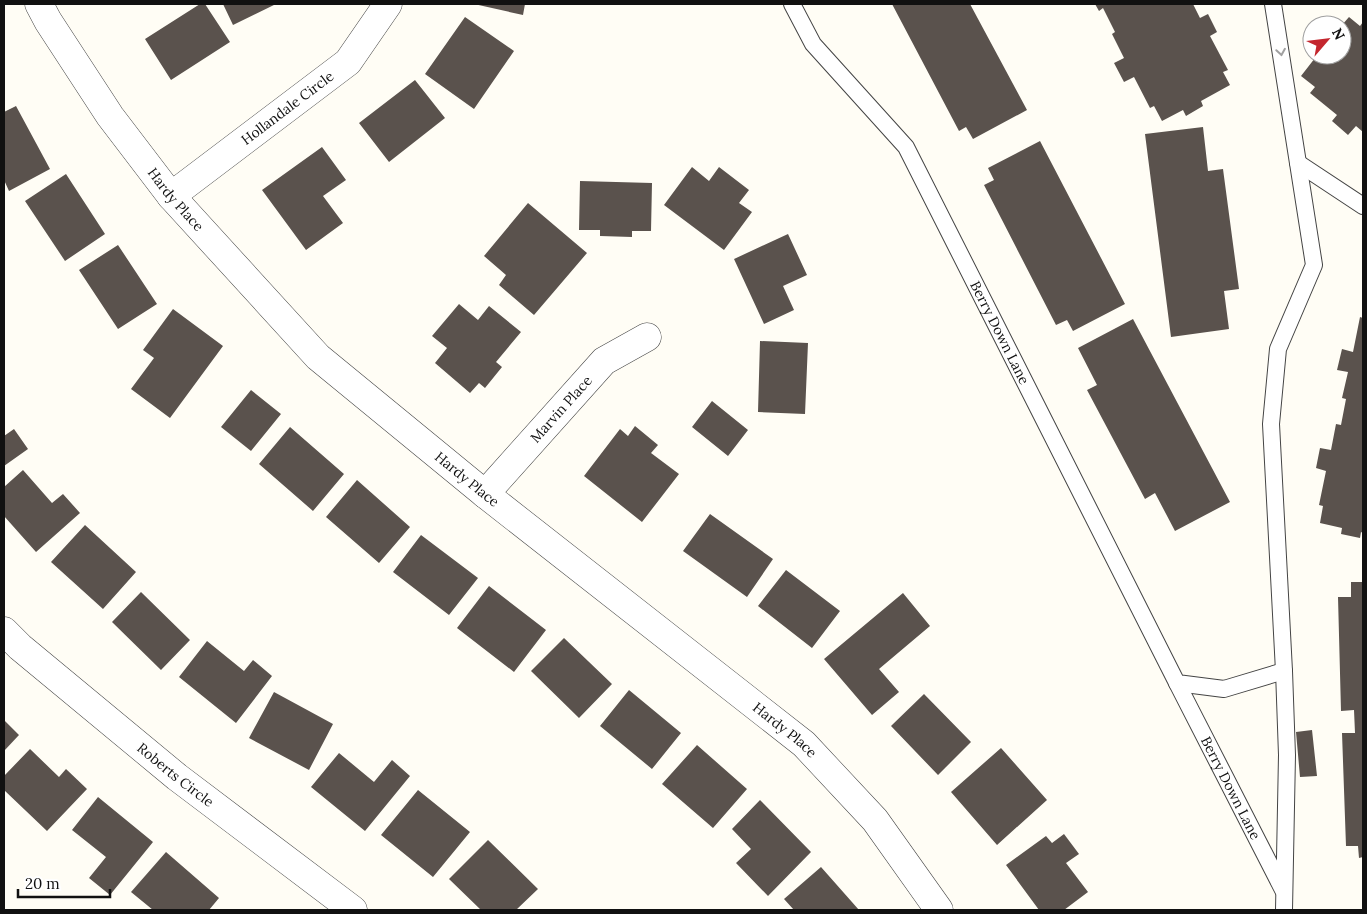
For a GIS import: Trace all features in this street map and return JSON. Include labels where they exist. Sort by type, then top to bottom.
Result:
[{"type":"street","name":"Hardy Place","points":[[39,4],[48,22],[110,116],[172,196],[318,357],[485,494],[804,744],[875,820],[939,910]]},
{"type":"street","name":"Hollandale Circle","points":[[172,196],[348,62],[388,4]]},
{"type":"street","name":"Marvin Place","points":[[485,494],[604,361],[647,337]]},
{"type":"street","name":"Roberts Circle","points":[[4,631],[27,654],[177,777],[353,910]]},
{"type":"lane","name":"Berry Down Lane","points":[[792,4],[813,44],[906,147],[1284,892]]},
{"type":"lane","name":"Berry Down Lane","points":[[1273,4],[1314,265],[1278,349],[1271,424],[1287,755],[1284,910]]},
{"type":"lane","points":[[1298,163],[1363,206]]},
{"type":"lane","points":[[1177,683],[1224,689],[1284,671]]},
{"type":"building","points":[[200,4],[205,4],[230,42],[171,80],[145,39]]},
{"type":"building","points":[[223,4],[276,4],[233,25]]},
{"type":"building","points":[[474,4],[525,4],[523,15]]},
{"type":"building","points":[[892,4],[970,4],[1027,110],[973,139],[966,127],[959,131]]},
{"type":"building","points":[[1095,4],[1193,4],[1200,18],[1208,14],[1217,32],[1210,36],[1228,70],[1223,72],[1230,85],[1201,101],[1203,106],[1186,116],[1183,110],[1162,121],[1154,106],[1150,108],[1134,77],[1124,82],[1114,63],[1124,58],[1112,34],[1115,32],[1103,8],[1099,11]]},
{"type":"building","points":[[465,17],[514,51],[474,109],[425,74]]},
{"type":"building","points":[[1352,19],[1360,26],[1363,22],[1363,132],[1356,126],[1348,135],[1332,121],[1337,115],[1310,93],[1315,87],[1301,76],[1310,65],[1352,65]]},
{"type":"building","points":[[415,80],[445,118],[389,162],[359,123]]},
{"type":"building","points":[[16,106],[50,169],[9,191],[4,180],[4,112]]},
{"type":"building","points":[[1203,127],[1208,171],[1223,169],[1239,289],[1224,291],[1229,329],[1171,337],[1145,134]]},
{"type":"building","points":[[1040,141],[1125,304],[1073,331],[1067,320],[1056,325],[984,185],[994,180],[988,168]]},
{"type":"building","points":[[322,147],[346,180],[323,196],[343,223],[306,250],[262,190]]},
{"type":"building","points":[[692,167],[709,181],[719,167],[749,190],[739,203],[752,212],[724,250],[664,205]]},
{"type":"building","points":[[66,174],[105,234],[65,261],[25,201]]},
{"type":"building","points":[[580,181],[652,183],[651,231],[632,231],[632,237],[600,236],[600,230],[579,230]]},
{"type":"building","points":[[528,203],[587,253],[534,315],[499,285],[506,275],[484,256]]},
{"type":"building","points":[[788,234],[807,275],[783,286],[794,310],[764,324],[734,259]]},
{"type":"building","points":[[118,245],[157,304],[118,329],[79,270]]},
{"type":"building","points":[[459,304],[478,320],[489,306],[521,332],[496,362],[502,367],[485,388],[479,383],[470,393],[435,363],[447,348],[432,336]]},
{"type":"building","points":[[173,309],[223,346],[170,418],[131,389],[154,358],[143,350]]},
{"type":"building","points":[[1360,317],[1363,318],[1363,533],[1361,532],[1360,538],[1341,534],[1342,528],[1320,523],[1323,506],[1319,505],[1326,471],[1316,468],[1320,448],[1331,450],[1336,424],[1341,425],[1346,399],[1342,398],[1348,372],[1337,370],[1342,349],[1353,352]]},
{"type":"building","points":[[1133,319],[1230,502],[1175,531],[1155,493],[1145,499],[1087,390],[1097,385],[1078,348]]},
{"type":"building","points":[[760,341],[808,343],[805,414],[758,412]]},
{"type":"building","points":[[251,390],[281,414],[251,451],[221,427]]},
{"type":"building","points":[[712,401],[748,430],[728,456],[692,427]]},
{"type":"building","points":[[635,426],[658,445],[651,453],[679,474],[642,522],[584,476],[620,429],[628,436]]},
{"type":"building","points":[[290,427],[344,474],[313,511],[259,464]]},
{"type":"building","points":[[14,429],[28,449],[4,466],[4,436]]},
{"type":"building","points":[[23,470],[52,503],[63,494],[80,513],[36,552],[4,516],[4,487]]},
{"type":"building","points":[[357,480],[410,527],[379,563],[326,517]]},
{"type":"building","points":[[710,514],[773,559],[747,597],[683,551]]},
{"type":"building","points":[[85,525],[136,572],[103,609],[51,562]]},
{"type":"building","points":[[421,535],[478,578],[449,615],[393,572]]},
{"type":"building","points":[[786,570],[840,611],[812,648],[758,606]]},
{"type":"building","points":[[1351,582],[1363,582],[1363,857],[1359,858],[1358,846],[1346,846],[1342,733],[1355,733],[1354,710],[1341,711],[1338,597],[1351,597]]},
{"type":"building","points":[[489,586],[546,630],[514,672],[457,628]]},
{"type":"building","points":[[141,592],[190,640],[161,670],[112,622]]},
{"type":"building","points":[[903,593],[930,626],[879,669],[899,692],[872,715],[824,659]]},
{"type":"building","points":[[564,638],[612,684],[579,718],[531,671]]},
{"type":"building","points":[[207,641],[244,671],[253,660],[272,676],[236,723],[179,677]]},
{"type":"building","points":[[629,690],[681,733],[652,769],[600,726]]},
{"type":"building","points":[[274,692],[333,724],[309,770],[249,738]]},
{"type":"building","points":[[924,694],[971,742],[938,775],[891,726]]},
{"type":"building","points":[[4,720],[19,735],[4,751]]},
{"type":"building","points":[[1312,730],[1317,776],[1300,777],[1296,732]]},
{"type":"building","points":[[697,745],[747,789],[713,828],[662,784]]},
{"type":"building","points":[[1001,748],[1047,800],[997,845],[951,792]]},
{"type":"building","points":[[30,749],[59,777],[66,769],[87,789],[47,831],[4,790],[4,776]]},
{"type":"building","points":[[339,753],[374,782],[392,760],[410,776],[365,831],[311,787]]},
{"type":"building","points":[[418,790],[470,832],[433,877],[381,835]]},
{"type":"building","points":[[98,797],[153,842],[110,895],[89,878],[106,857],[72,830]]},
{"type":"building","points":[[760,800],[811,852],[768,896],[736,863],[751,849],[732,829]]},
{"type":"building","points":[[1064,834],[1079,854],[1066,863],[1088,892],[1064,910],[1039,910],[1006,865],[1046,836],[1052,843]]},
{"type":"building","points":[[488,840],[538,889],[516,910],[481,910],[449,879]]},
{"type":"building","points":[[166,852],[219,898],[209,910],[153,910],[131,892]]},
{"type":"building","points":[[821,867],[859,910],[794,910],[784,899]]}]
